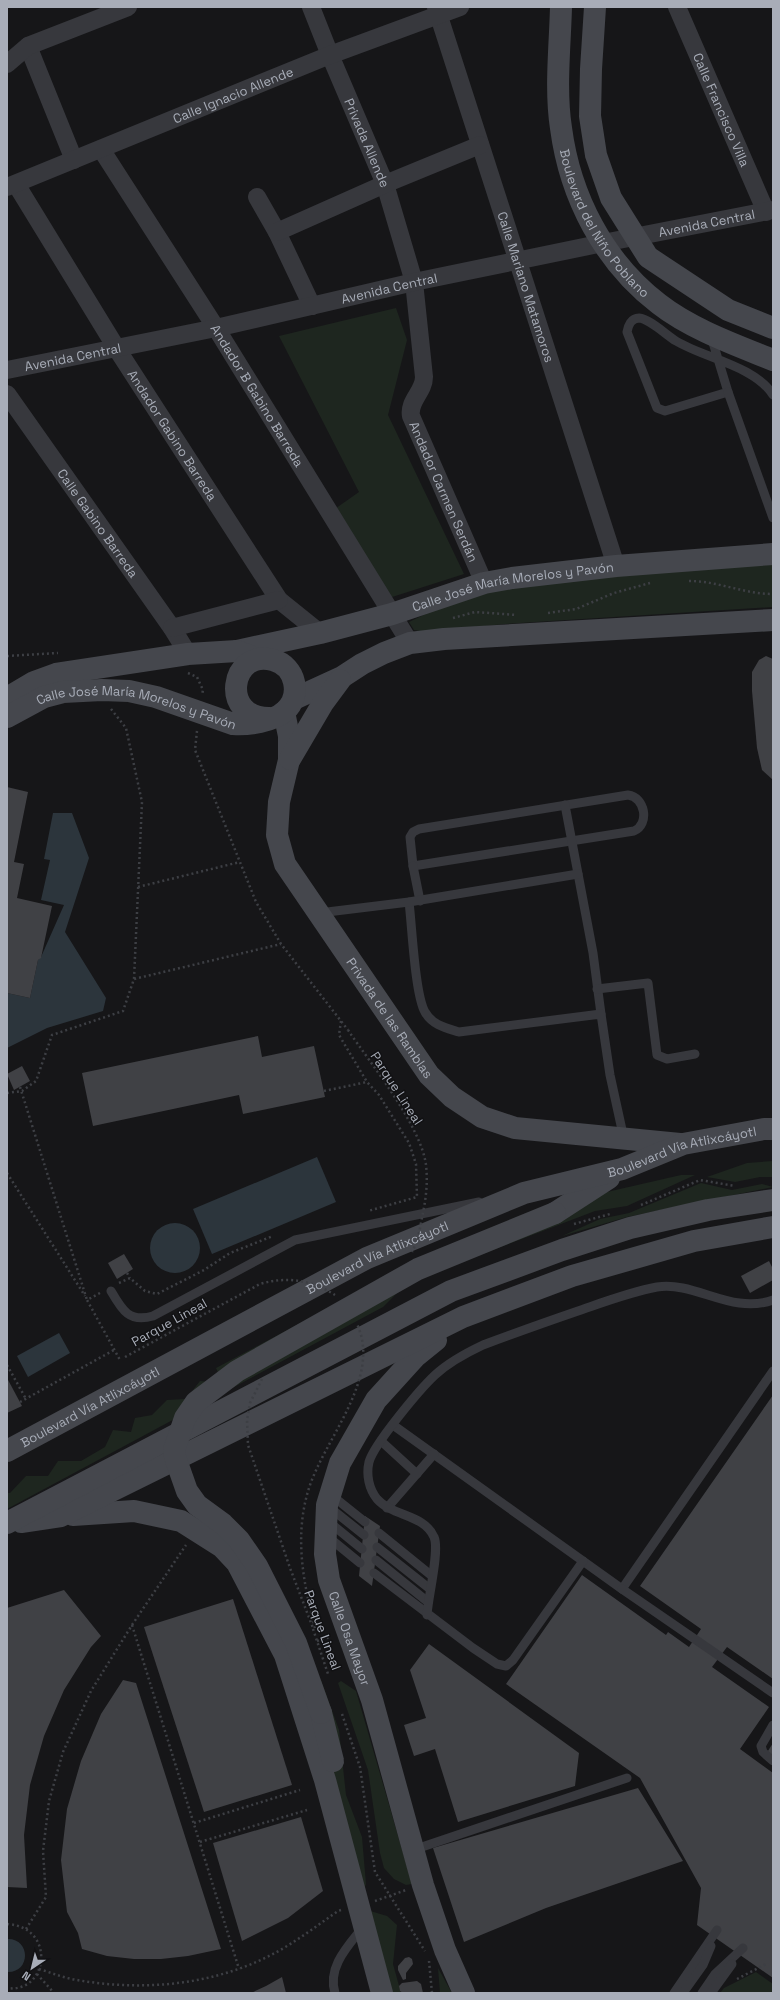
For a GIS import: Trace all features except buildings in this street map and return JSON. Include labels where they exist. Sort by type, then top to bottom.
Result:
[{"type":"main road","name":"Boulevard del Niño Poblano","points":[[561,7],[559,92],[561,128],[567,162],[581,205],[603,243],[625,275],[660,305],[757,363]]},
{"type":"main road","name":"Boulevard del Niño Poblano","points":[[595,7],[590,116],[596,155],[611,198],[634,237],[648,257],[680,280],[728,310],[773,328]]},
{"type":"main road","name":"Calle José María Morelos y Pavón","points":[[7,698],[34,682],[56,674],[186,663],[237,651],[268,653],[320,633],[392,614],[484,583],[512,578],[616,566],[773,554]]},
{"type":"main road","name":"Calle José María Morelos y Pavón","points":[[7,717],[44,697],[63,692],[102,690],[130,691],[156,697],[233,724],[246,725],[282,710],[342,677],[362,664],[410,643],[444,639],[773,620]]},
{"type":"main road","points":[[268,653],[289,671],[295,684],[282,710],[254,717],[245,711],[238,702],[235,691],[236,680],[241,670],[249,663],[268,653]]},
{"type":"main road","points":[[289,760],[342,677]]},
{"type":"main road","name":"Privada de las Ramblas","points":[[282,710],[289,736],[289,760],[279,802],[277,835],[285,864],[429,1075],[452,1096],[482,1117],[515,1128],[683,1144]]},
{"type":"main road","name":"Boulevard Vía Atlixcáyotl","points":[[7,1451],[367,1258],[524,1193],[622,1169],[683,1144],[770,1128]]},
{"type":"main road","points":[[340,1835],[342,1798],[330,1710],[257,1566],[239,1540],[223,1524],[197,1505],[187,1491],[174,1450],[185,1418],[196,1402],[237,1371],[418,1269],[563,1219],[622,1169]]},
{"type":"main road","points":[[7,1523],[451,1291],[562,1250],[630,1228],[708,1210],[773,1200]]},
{"type":"main road","points":[[61,1516],[462,1317],[572,1276],[694,1241],[773,1227]]},
{"type":"main road","name":"Calle Osa Mayor","points":[[462,1317],[415,1357],[376,1400],[340,1464],[327,1513],[325,1554],[329,1580],[372,1700],[412,1850],[423,1885],[445,1950],[464,1993]]},
{"type":"main road","points":[[7,1523],[61,1516],[134,1511],[181,1521],[222,1547],[237,1563],[285,1656],[325,1780],[382,1993]]},
{"type":"street","points":[[7,64],[28,46],[128,7]]},
{"type":"street","name":"Privada Allende","points":[[311,7],[330,55],[386,184],[414,282]]},
{"type":"street","name":"Calle Ignacio Allende","points":[[11,185],[437,10],[460,7]]},
{"type":"street","name":"Calle Francisco Villa","points":[[677,7],[770,211]]},
{"type":"street","name":"Calle Mariano Matamoros","points":[[437,10],[616,566]]},
{"type":"street","points":[[28,46],[74,160]]},
{"type":"street","points":[[277,232],[386,184],[480,146]]},
{"type":"street","name":"Andador B Gabino Barreda","points":[[101,149],[216,328],[410,643]]},
{"type":"street","name":"Andador Gabino Barreda","points":[[11,185],[279,600],[320,633]]},
{"type":"street","points":[[257,197],[277,232],[312,306]]},
{"type":"street","name":"Avenida Central","points":[[7,370],[216,328],[414,282],[603,243],[770,211]]},
{"type":"street","name":"Andador Carmen Serdán","points":[[414,282],[424,377],[422,388],[410,406],[411,416],[484,583]]},
{"type":"street","name":"Calle Gabino Barreda","points":[[7,394],[172,628],[186,663]]},
{"type":"street","points":[[172,628],[279,600]]},
{"type":"lane","points":[[728,392],[665,412],[660,411],[654,404],[627,332],[628,325],[632,320],[638,318],[645,320],[676,341],[716,359],[757,363],[773,395]]},
{"type":"lane","points":[[710,335],[716,359],[773,518]]},
{"type":"lane","points":[[413,866],[640,829],[644,818],[642,805],[639,799],[628,795],[413,832],[410,837],[413,866],[420,901]]},
{"type":"lane","points":[[565,805],[593,953],[610,1075],[624,1139]]},
{"type":"lane","points":[[318,914],[420,901],[578,874]]},
{"type":"lane","points":[[409,902],[420,995],[425,1012],[439,1026],[458,1032],[601,1014]]},
{"type":"lane","points":[[597,989],[648,983],[657,1055],[667,1059],[695,1054]]},
{"type":"lane","points":[[113,1288],[123,1311],[129,1316],[145,1318],[153,1316],[295,1240],[524,1193]]},
{"type":"lane","points":[[427,1615],[437,1552],[434,1535],[424,1524],[388,1508],[377,1499],[370,1488],[368,1475],[369,1461],[381,1441],[434,1376],[465,1353],[483,1345],[611,1299],[658,1287],[678,1287],[728,1302],[748,1304],[773,1300]]},
{"type":"lane","points":[[622,1589],[773,1371]]},
{"type":"lane","points":[[393,1425],[622,1589],[773,1693]]},
{"type":"lane","points":[[381,1441],[417,1474]]},
{"type":"lane","points":[[388,1508],[434,1454]]},
{"type":"lane","points":[[327,1513],[365,1522]]},
{"type":"lane","points":[[327,1513],[364,1535]]},
{"type":"lane","points":[[327,1513],[362,1549]]},
{"type":"lane","points":[[327,1513],[360,1563]]},
{"type":"lane","points":[[379,1533],[432,1576]]},
{"type":"lane","points":[[377,1547],[430,1589]]},
{"type":"lane","points":[[376,1560],[428,1602]]},
{"type":"lane","points":[[374,1573],[427,1615],[497,1664],[506,1666],[513,1660],[583,1561]]},
{"type":"lane","points":[[773,1726],[761,1746],[763,1752],[773,1761]]},
{"type":"lane","points":[[412,1850],[627,1778]]},
{"type":"lane","points":[[335,1993],[333,1974],[338,1961],[362,1916]]},
{"type":"lane","points":[[683,1993],[717,1930]]},
{"type":"lane","points":[[702,1993],[743,1948]]},
{"type":"lane","points":[[700,1963],[718,1976]]},
{"type":"lane","points":[[674,1993],[700,1963]]},
{"type":"lane","points":[[711,1993],[718,1976]]},
{"type":"path","name":"Parque Lineal","points":[[186,663],[197,677],[203,690],[195,750],[256,902],[281,944],[348,1030],[402,1109],[419,1142],[426,1164],[425,1205],[416,1243],[410,1256]]},
{"type":"path","points":[[7,1093],[22,1091],[36,1081],[52,1035],[123,1012],[134,979],[142,802],[126,728],[109,707],[102,690]]},
{"type":"path","points":[[138,887],[240,862]]},
{"type":"path","points":[[134,979],[281,944]]},
{"type":"path","points":[[341,1021],[340,1035],[368,1082],[379,1095],[409,1143],[416,1164],[417,1197],[364,1212]]},
{"type":"path","points":[[324,1091],[368,1082]]},
{"type":"path","points":[[20,1087],[87,1300]]},
{"type":"path","points":[[7,1173],[87,1300],[120,1360]]},
{"type":"path","points":[[636,1207],[700,1180],[734,1186],[741,1185]]},
{"type":"path","points":[[563,1219],[614,1213]]},
{"type":"path","points":[[127,1273],[130,1278],[145,1291],[157,1294],[204,1270],[230,1253],[278,1235]]},
{"type":"path","points":[[113,1288],[130,1278]]},
{"type":"path","name":"Parque Lineal","points":[[125,1358],[260,1284],[272,1280],[296,1279],[309,1282],[323,1287],[341,1300]]},
{"type":"path","points":[[87,1300],[101,1292]]},
{"type":"path","name":"Parque Lineal","points":[[314,1629],[302,1571],[300,1552],[302,1522],[309,1488],[322,1456],[356,1390],[362,1373],[364,1351],[360,1330],[354,1317]]},
{"type":"path","points":[[20,1402],[114,1350]]},
{"type":"path","points":[[7,1365],[26,1399]]},
{"type":"path","name":"Parque Lineal","points":[[265,1375],[257,1386],[250,1403],[247,1420],[248,1445],[290,1568],[314,1629],[330,1677]]},
{"type":"path","points":[[26,1929],[46,1897],[43,1852],[49,1801],[63,1752],[91,1691],[132,1625],[189,1541]]},
{"type":"path","points":[[132,1625],[239,1969]]},
{"type":"path","points":[[330,1710],[360,1767],[375,1872],[428,1957],[432,1993]]},
{"type":"path","points":[[194,1823],[300,1790]]},
{"type":"path","points":[[200,1842],[307,1810]]},
{"type":"path","points":[[39,1969],[77,1980],[137,1985],[191,1982],[239,1969],[267,1957],[291,1944],[338,1911],[362,1916],[389,1895],[423,1885]]},
{"type":"path","points":[[7,1924],[17,1925],[26,1929],[40,1944],[42,1954],[37,1974],[30,1982],[21,1987],[7,1988]]},
{"type":"path","points":[[735,1980],[766,1964]]},
{"type":"path","points":[[37,1974],[54,1993]]},
{"type":"shaded area","points":[[396,308],[407,340],[388,415],[464,574],[389,598],[332,511],[359,492],[279,336]]},
{"type":"shaded area","points":[[773,563],[773,607],[505,624],[426,632],[414,630],[409,622],[452,601],[524,584]]},
{"type":"shaded area","points":[[53,813],[72,813],[89,858],[65,932],[106,998],[103,1011],[47,1028],[7,1048],[7,993],[30,998],[38,960],[41,957],[64,905],[41,900],[50,860],[44,859]]},
{"type":"shaded area","points":[[317,1157],[336,1202],[212,1254],[193,1209]]},
{"type":"shaded area","points":[[773,1161],[773,1177],[760,1177],[735,1182],[707,1177],[747,1163]]},
{"type":"shaded area","points":[[681,1175],[695,1175],[627,1206],[595,1211],[407,1283],[572,1200]]},
{"type":"shaded area","points":[[701,1183],[732,1190],[762,1184],[773,1187],[627,1217],[562,1236],[600,1219],[629,1213]]},
{"type":"shaded area","points":[[170,1223],[180,1223],[193,1230],[200,1243],[200,1253],[193,1266],[180,1273],[170,1273],[161,1269],[154,1262],[150,1253],[150,1243],[154,1234],[161,1227]]},
{"type":"shaded area","points":[[389,1276],[401,1289],[383,1307],[7,1509],[7,1493],[10,1493],[26,1476],[48,1476],[58,1461],[81,1461],[105,1447],[113,1430],[131,1432],[135,1418],[152,1415],[167,1400],[186,1399],[200,1381],[223,1383],[216,1368]]},
{"type":"shaded area","points":[[59,1333],[70,1353],[28,1377],[17,1356]]},
{"type":"shaded area","points":[[321,1680],[339,1730],[346,1795],[362,1837],[366,1884],[361,1895],[311,1691]]},
{"type":"shaded area","points":[[341,1681],[356,1691],[412,1884],[406,1885],[394,1879],[384,1868],[380,1853],[368,1770],[338,1683]]},
{"type":"shaded area","points":[[367,1910],[387,1916],[397,1925],[393,1964],[401,1993],[391,1993]]},
{"type":"shaded area","points":[[7,1939],[15,1940],[20,1944],[24,1949],[25,1956],[24,1962],[20,1967],[15,1971],[7,1972]]},
{"type":"shaded area","points":[[438,1968],[452,1993],[440,1993]]},
{"type":"shaded area","points":[[756,1972],[773,1984],[773,1993],[720,1993],[724,1988]]}]
